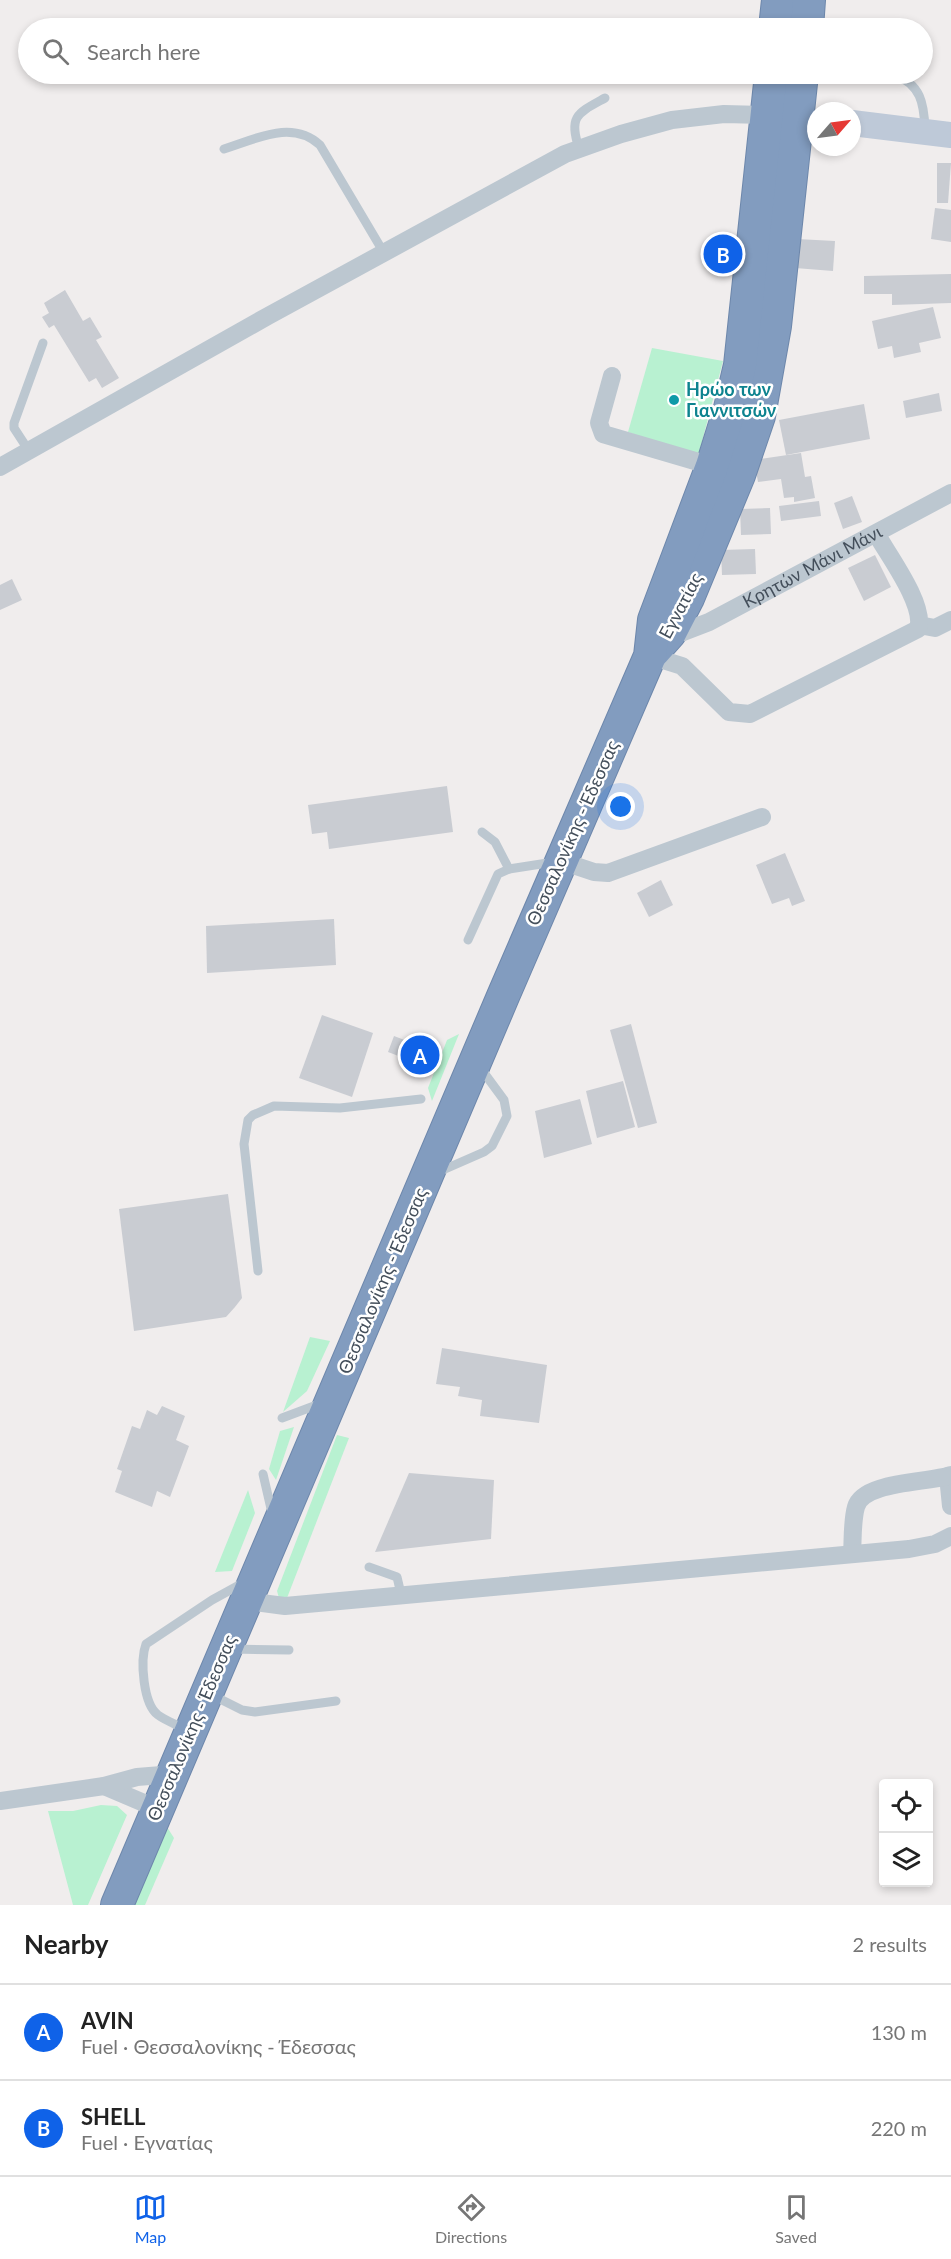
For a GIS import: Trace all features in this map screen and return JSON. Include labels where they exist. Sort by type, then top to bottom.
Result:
[{"type":"highway","points":[[777,18],[778,0]]},
{"type":"highway","points":[[808,18],[809,0]]},
{"type":"highway","name":"Εγνατίας","points":[[650,656],[654,620],[712,466],[730,408],[740,365],[770,84]]},
{"type":"highway","name":"Εγνατίας","points":[[650,656],[670,633],[688,598],[739,475],[759,416],[807,118],[803,84]]},
{"type":"highway","name":"Θεσσαλονίκης - Έδεσσας","points":[[117,1905],[475,1061],[650,656]]},
{"type":"main road","points":[[767,115],[807,118]]},
{"type":"main road","points":[[861,124],[951,135]]},
{"type":"street","points":[[0,467],[526,174],[579,148],[621,134],[688,117],[724,114],[767,115]]},
{"type":"street","points":[[612,376],[599,423],[603,434],[712,466]]},
{"type":"street","name":"Κρητών Μάνι Μάνι","points":[[670,633],[683,632],[724,615],[877,535],[951,493]]},
{"type":"street","points":[[650,656],[682,666],[729,712],[750,714],[918,629],[918,608],[877,535]]},
{"type":"street","points":[[688,598],[724,615]]},
{"type":"street","points":[[919,625],[934,628],[951,620]]},
{"type":"street","points":[[561,861],[594,872],[608,873],[762,818]]},
{"type":"street","points":[[852,1554],[856,1506],[864,1495],[889,1486],[949,1476],[951,1506]]},
{"type":"street","points":[[251,1589],[275,1606],[852,1554],[935,1544],[951,1536]]},
{"type":"street","points":[[0,1801],[104,1786],[137,1777],[174,1773]]},
{"type":"street","points":[[104,1786],[158,1809]]},
{"type":"lane","points":[[911,84],[920,94],[924,103],[925,132]]},
{"type":"lane","points":[[579,148],[573,122],[579,113],[605,98]]},
{"type":"lane","points":[[224,149],[279,132],[296,132],[312,138],[320,145],[384,253]]},
{"type":"lane","points":[[29,451],[14,428],[14,423],[43,344]]},
{"type":"lane","points":[[482,832],[495,842],[509,869]]},
{"type":"lane","points":[[468,940],[498,874],[509,869],[561,861]]},
{"type":"lane","points":[[428,1176],[484,1152],[492,1146],[507,1116],[504,1100],[475,1061]]},
{"type":"lane","points":[[258,1271],[244,1144],[248,1120],[253,1115],[274,1106],[340,1108],[421,1099]]},
{"type":"lane","points":[[282,1418],[332,1398]]},
{"type":"lane","points":[[263,1474],[275,1531]]},
{"type":"lane","points":[[369,1567],[397,1577],[401,1594]]},
{"type":"lane","points":[[191,1732],[158,1715],[149,1702],[142,1664],[146,1644],[212,1600],[251,1589]]},
{"type":"lane","points":[[226,1649],[289,1650]]},
{"type":"lane","points":[[208,1693],[247,1712],[336,1701]]},
{"type":"green space","points":[[652,348],[723,361],[698,457],[628,432]]},
{"type":"green space","points":[[459,1034],[432,1101],[428,1088],[447,1040]]},
{"type":"green space","points":[[310,1337],[330,1341],[307,1391],[283,1412]]},
{"type":"green space","points":[[294,1427],[276,1480],[269,1469],[280,1431]]},
{"type":"green space","points":[[337,1435],[349,1438],[287,1598],[279,1598],[277,1591]]},
{"type":"green space","points":[[248,1490],[255,1513],[232,1571],[215,1572]]},
{"type":"green space","points":[[101,1805],[117,1806],[127,1815],[88,1905],[73,1905],[48,1811],[73,1811]]},
{"type":"green space","points":[[167,1827],[174,1838],[145,1905],[132,1905]]},
{"type":"building","points":[[937,163],[951,163],[948,203],[937,203]]},
{"type":"building","points":[[935,208],[951,210],[951,242],[931,239]]},
{"type":"building","points":[[797,239],[835,241],[833,271],[795,268]]},
{"type":"building","points":[[951,274],[951,303],[892,305],[892,294],[864,294],[864,276]]},
{"type":"building","points":[[65,290],[83,321],[90,317],[102,337],[96,340],[119,378],[102,388],[96,378],[89,382],[54,325],[49,328],[42,317],[49,313],[44,303]]},
{"type":"building","points":[[933,307],[941,338],[919,343],[921,352],[894,358],[892,346],[878,349],[872,321]]},
{"type":"building","points":[[939,393],[942,411],[906,418],[903,401]]},
{"type":"building","points":[[864,404],[870,439],[786,455],[779,420]]},
{"type":"building","points":[[801,453],[805,477],[811,476],[815,498],[794,502],[794,497],[784,498],[781,479],[758,482],[754,460]]},
{"type":"building","points":[[852,496],[862,522],[843,529],[834,503]]},
{"type":"building","points":[[819,501],[821,516],[781,521],[779,506]]},
{"type":"building","points":[[770,508],[771,534],[741,535],[740,509]]},
{"type":"building","points":[[755,549],[756,574],[722,575],[721,550]]},
{"type":"building","points":[[875,555],[891,587],[864,601],[848,568]]},
{"type":"building","points":[[12,579],[22,600],[0,610],[0,585]]},
{"type":"building","points":[[447,786],[453,832],[329,849],[327,832],[312,834],[308,805]]},
{"type":"building","points":[[785,853],[805,901],[792,906],[789,898],[772,904],[756,865]]},
{"type":"building","points":[[661,880],[673,905],[649,917],[637,893]]},
{"type":"building","points":[[334,919],[336,965],[207,973],[206,926]]},
{"type":"building","points":[[322,1015],[373,1033],[352,1097],[299,1078]]},
{"type":"building","points":[[631,1024],[657,1123],[638,1128],[610,1030]]},
{"type":"building","points":[[394,1036],[428,1049],[422,1065],[388,1052]]},
{"type":"building","points":[[623,1081],[635,1127],[597,1138],[586,1091]]},
{"type":"building","points":[[580,1099],[592,1144],[544,1158],[535,1111]]},
{"type":"building","points":[[228,1194],[242,1298],[226,1317],[134,1331],[119,1209]]},
{"type":"building","points":[[442,1348],[547,1365],[539,1423],[480,1416],[482,1400],[458,1396],[460,1387],[436,1384]]},
{"type":"building","points":[[162,1406],[185,1416],[176,1440],[189,1446],[170,1497],[157,1491],[152,1507],[115,1492],[122,1471],[117,1469],[132,1426],[140,1429],[147,1410],[157,1415]]},
{"type":"building","points":[[409,1473],[494,1480],[491,1539],[375,1552]]},
{"type":"place","name":"SHELL","points":[[723,254]]},
{"type":"place","name":"Ηρώο των Γιαννιτσών","points":[[674,400]]},
{"type":"place","name":"AVIN","points":[[420,1055]]}]
